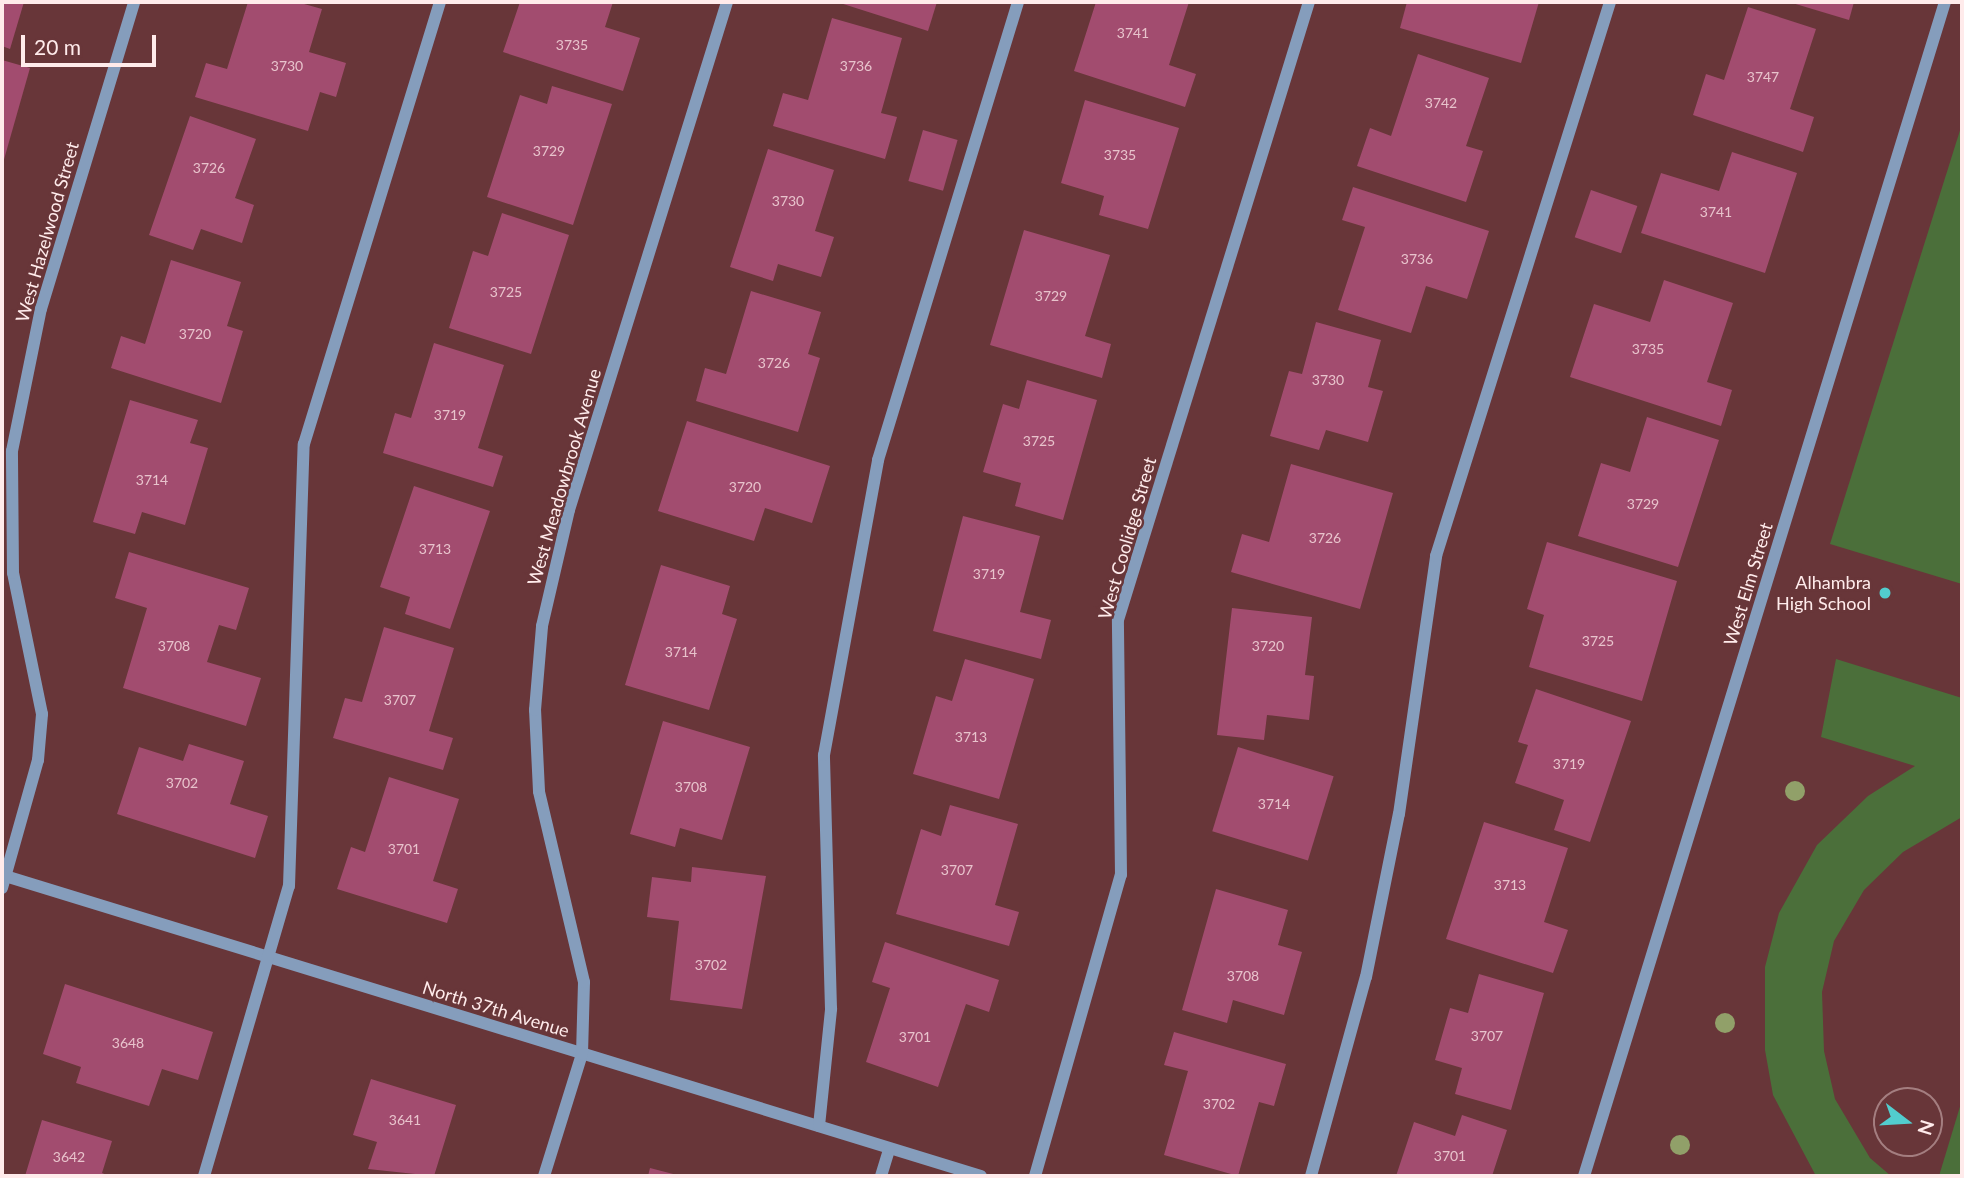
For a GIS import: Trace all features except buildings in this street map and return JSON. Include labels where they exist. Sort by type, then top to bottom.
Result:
[{"type":"street","name":"West Hazelwood Street","points":[[3,880],[38,760],[42,714],[13,573],[12,451],[41,309],[134,2]]},
{"type":"street","points":[[204,1176],[289,886],[304,444],[440,2]]},
{"type":"street","name":"West Meadowbrook Avenue","points":[[544,1176],[582,1054],[584,982],[539,791],[535,710],[542,626],[569,510],[727,2]]},
{"type":"street","points":[[819,1126],[831,1009],[824,755],[878,460],[1018,2]]},
{"type":"street","name":"West Coolidge Street","points":[[1035,1176],[1121,874],[1118,620],[1310,2]]},
{"type":"street","points":[[1311,1176],[1368,964],[1398,814],[1436,556],[1610,2]]},
{"type":"street","name":"West Elm Street","points":[[1584,1176],[1945,2]]},
{"type":"street","name":"North 37th Avenue","points":[[3,880],[270,957],[981,1176]]},
{"type":"street","points":[[881,1176],[889,1149]]},
{"type":"green space","points":[[1962,124],[1962,584],[1830,544]]},
{"type":"green space","points":[[1836,659],[1962,698],[1962,817],[1903,852],[1864,890],[1834,941],[1822,992],[1824,1051],[1835,1099],[1870,1158],[1891,1176],[1816,1176],[1773,1095],[1765,1050],[1765,967],[1779,913],[1817,845],[1868,796],[1915,766],[1821,737]]},
{"type":"green space","points":[[1962,1100],[1962,1176],[1939,1176]]},
{"type":"place","name":"Alhambra High School","points":[[1885,593]]}]
